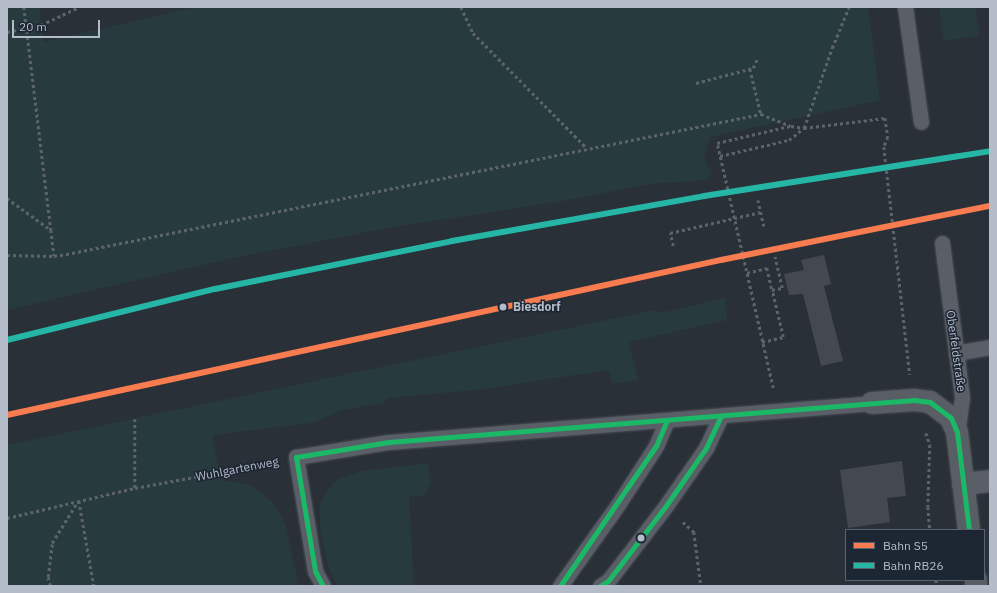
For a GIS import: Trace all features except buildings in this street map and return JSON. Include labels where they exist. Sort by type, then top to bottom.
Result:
[{"type":"street","name":"Wuhlgartenweg","points":[[872,403],[914,400],[930,402],[951,418],[957,432]]},
{"type":"street","name":"Oberfeldstraße","points":[[957,432],[969,529]]},
{"type":"street","points":[[963,484],[990,481]]},
{"type":"lane","points":[[905,7],[921,122]]},
{"type":"lane","name":"Oberfeldstraße","points":[[942,243],[962,398],[957,432]]},
{"type":"lane","points":[[956,353],[990,348]]},
{"type":"lane","name":"Wuhlgartenweg","points":[[296,458],[389,442],[872,403]]},
{"type":"lane","points":[[600,586],[608,581],[665,507],[706,448],[721,416]]},
{"type":"lane","points":[[560,586],[618,506],[656,446],[667,420]]},
{"type":"lane","points":[[296,458],[315,571],[322,586]]},
{"type":"path","points":[[24,7],[54,256]]},
{"type":"path","points":[[7,32],[41,25],[79,7]]},
{"type":"path","points":[[460,7],[473,33],[586,148]]},
{"type":"path","points":[[720,156],[789,140],[804,128],[832,48],[849,8]]},
{"type":"path","points":[[696,83],[750,68],[757,59]]},
{"type":"path","points":[[750,68],[761,114]]},
{"type":"path","points":[[7,255],[54,256],[761,114],[791,126],[804,128],[885,118],[888,137],[884,147],[908,352]]},
{"type":"path","points":[[779,411],[717,143],[791,126]]},
{"type":"path","points":[[7,198],[50,230]]},
{"type":"path","points":[[758,200],[764,226]]},
{"type":"path","points":[[673,246],[670,233],[761,212]]},
{"type":"path","points":[[772,290],[782,288],[775,257]]},
{"type":"path","points":[[747,273],[767,268],[783,337],[762,342]]},
{"type":"path","points":[[914,400],[930,444],[928,507],[930,529]]},
{"type":"path","points":[[134,419],[135,488]]},
{"type":"path","name":"Wuhlgartenweg","points":[[7,518],[78,500],[135,488],[296,458]]},
{"type":"path","points":[[50,586],[48,577],[52,543],[78,500]]},
{"type":"path","points":[[78,500],[94,586]]},
{"type":"path","points":[[665,507],[694,532],[701,586]]},
{"type":"green space","points":[[7,7],[39,7],[44,42],[195,7],[868,7],[880,100],[710,137],[704,158],[712,174],[707,180],[650,184],[557,202],[393,227],[233,258],[7,310]]},
{"type":"green space","points":[[939,7],[975,7],[979,36],[944,41]]},
{"type":"green space","points":[[725,298],[727,320],[629,342],[638,380],[612,384],[609,370],[476,390],[387,398],[383,403],[342,410],[312,423],[213,435],[220,480],[250,485],[271,501],[279,512],[285,524],[299,586],[7,586],[7,445],[655,310],[660,313]]},
{"type":"green space","points":[[428,463],[431,482],[425,495],[409,497],[414,586],[339,586],[334,580],[326,560],[320,528],[320,505],[328,489],[338,479],[362,471]]},
{"type":"rail line","name":"RB26","points":[[7,340],[215,289],[452,241],[704,196],[990,151]]},
{"type":"rail line","name":"S5","points":[[7,415],[721,260],[990,206]]},
{"type":"transit line","points":[[296,457],[389,442],[914,400],[930,402],[951,418],[957,432],[969,529]]},
{"type":"transit line","points":[[600,586],[608,581],[665,507],[706,448],[721,416]]},
{"type":"transit line","points":[[560,586],[656,446],[667,420]]},
{"type":"transit line","points":[[296,457],[315,571],[323,586]]},
{"type":"place","name":"Biesdorf","points":[[503,307]]}]
